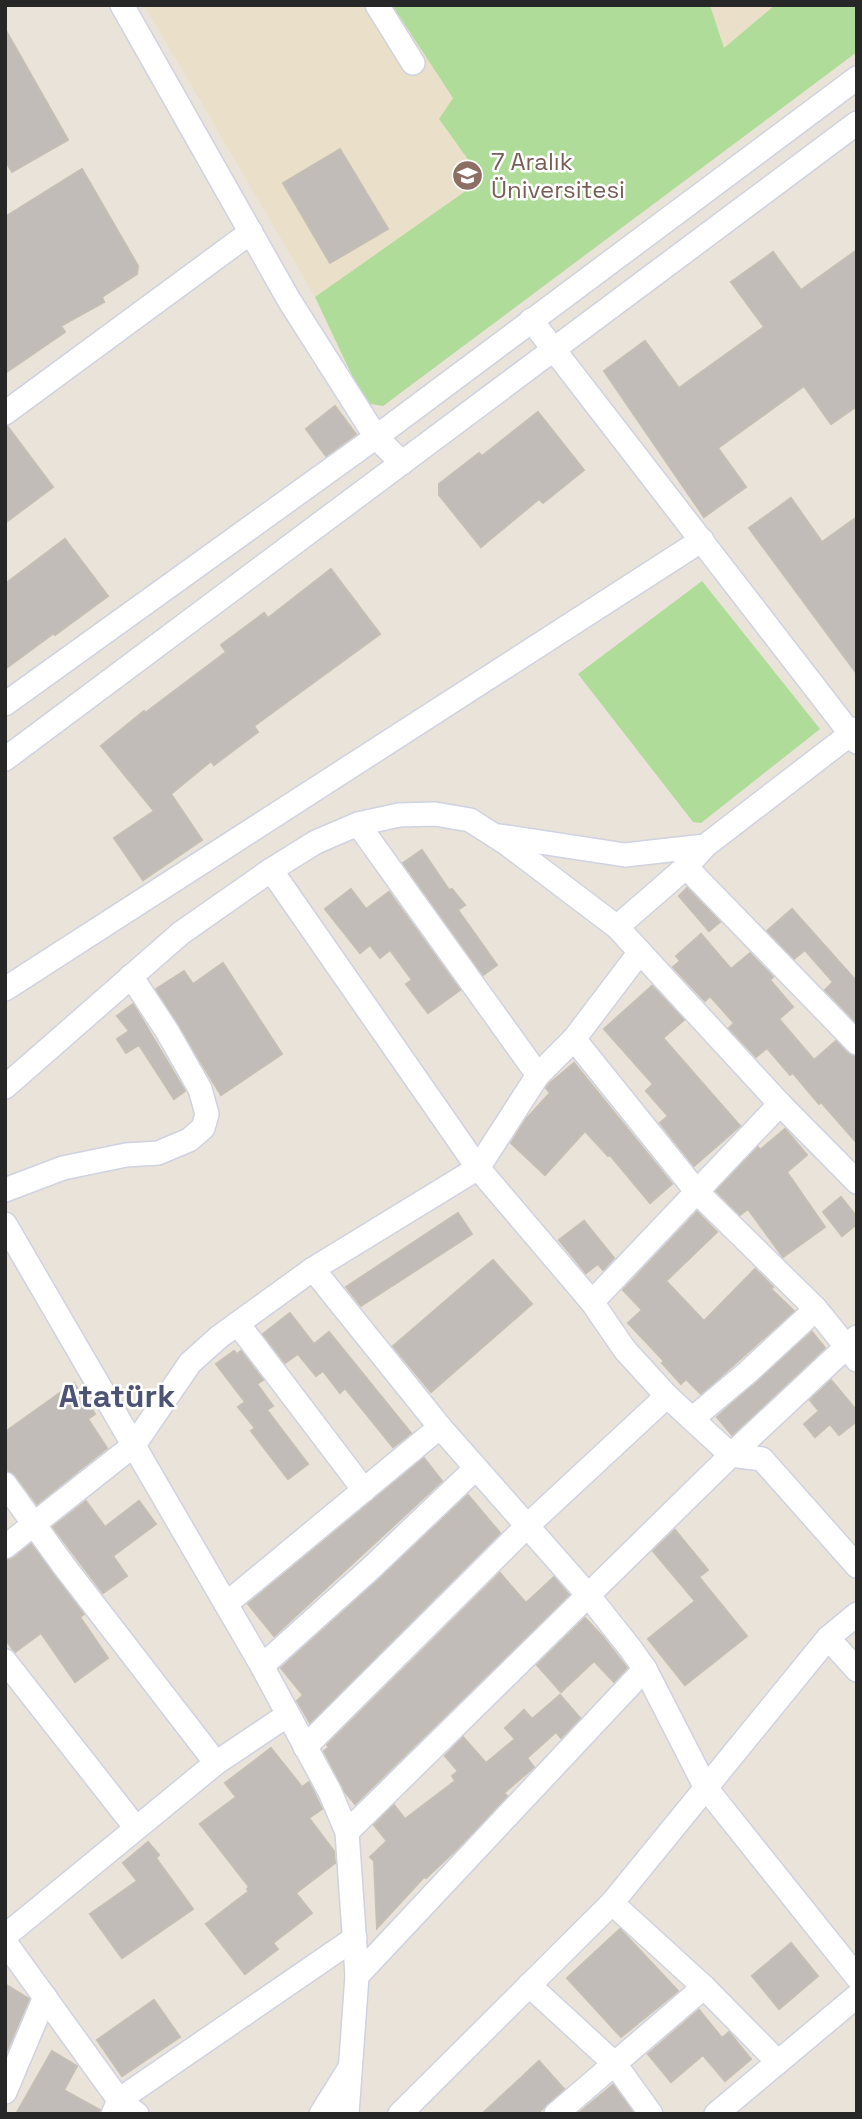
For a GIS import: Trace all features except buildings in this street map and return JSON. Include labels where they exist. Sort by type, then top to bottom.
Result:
[{"type":"street","points":[[122,5],[289,300],[376,437],[402,463]]},
{"type":"street","points":[[377,5],[413,63]]},
{"type":"street","points":[[5,704],[376,437],[857,78]]},
{"type":"street","points":[[5,760],[857,123]]},
{"type":"street","points":[[5,413],[251,232]]},
{"type":"street","points":[[531,320],[855,735],[705,846],[686,867],[617,927]]},
{"type":"street","points":[[5,989],[702,540]]},
{"type":"street","points":[[5,1087],[181,933],[271,870],[316,842],[358,824],[399,815],[435,814],[470,820],[617,927],[780,1104],[857,1182]]},
{"type":"street","points":[[358,824],[538,1075]]},
{"type":"street","points":[[494,835],[625,855],[705,846]]},
{"type":"street","points":[[686,867],[857,1043]]},
{"type":"street","points":[[271,870],[478,1168],[592,1302],[625,1350],[667,1396],[731,1455],[762,1459],[857,1566]]},
{"type":"street","points":[[5,1547],[35,1526],[134,1445],[190,1363],[238,1324],[313,1269],[478,1168],[538,1075],[574,1039],[639,952]]},
{"type":"street","points":[[5,1189],[63,1168],[158,1153],[189,1140],[203,1128],[207,1115],[200,1089],[131,976]]},
{"type":"street","points":[[347,1832],[731,1455],[853,1348],[697,1192],[574,1039]]},
{"type":"street","points":[[592,1302],[780,1104]]},
{"type":"street","points":[[5,1224],[262,1666],[286,1716],[330,1792],[347,1832],[358,1976],[347,2114]]},
{"type":"street","points":[[313,1269],[475,1469],[588,1595],[645,1669],[706,1788],[857,1977]]},
{"type":"street","points":[[692,1419],[816,1309]]},
{"type":"street","points":[[238,1324],[364,1490]]},
{"type":"street","points":[[305,1747],[526,1527],[667,1396]]},
{"type":"street","points":[[226,1604],[440,1427]]},
{"type":"street","points":[[262,1666],[369,1570],[475,1469]]},
{"type":"street","points":[[5,1484],[216,1763]]},
{"type":"street","points":[[400,2114],[612,1903],[828,1638],[857,1614]]},
{"type":"street","points":[[828,1638],[857,1670]]},
{"type":"street","points":[[5,1661],[136,1828]]},
{"type":"street","points":[[358,1976],[645,1669]]},
{"type":"street","points":[[5,1936],[216,1763],[286,1716]]},
{"type":"street","points":[[612,1903],[704,1987],[778,2062]]},
{"type":"street","points":[[5,1942],[123,2109],[355,1938]]},
{"type":"street","points":[[529,1985],[615,2064],[651,2114]]},
{"type":"street","points":[[556,2114],[704,1987]]},
{"type":"street","points":[[716,2114],[857,1996]]},
{"type":"street","points":[[5,2092],[45,1997]]},
{"type":"street","points":[[321,2114],[351,2067]]},
{"type":"shaded area","name":"7 Aralık Üniversitesi","points":[[144,5],[857,5],[857,52],[383,406],[365,403],[315,297]]},
{"type":"green space","name":"7 Aralık Üniversitesi","points":[[392,5],[710,5],[724,48],[775,5],[857,5],[857,52],[383,406],[365,403],[315,297],[467,190],[472,165],[439,119],[453,98]]},
{"type":"green space","points":[[702,581],[820,729],[701,823],[693,822],[578,674]]},
{"type":"place","name":"7 Aralık Üniversitesi","points":[[468,175]]},
{"type":"district","name":"Atatürk","points":[[117,1396]]}]
